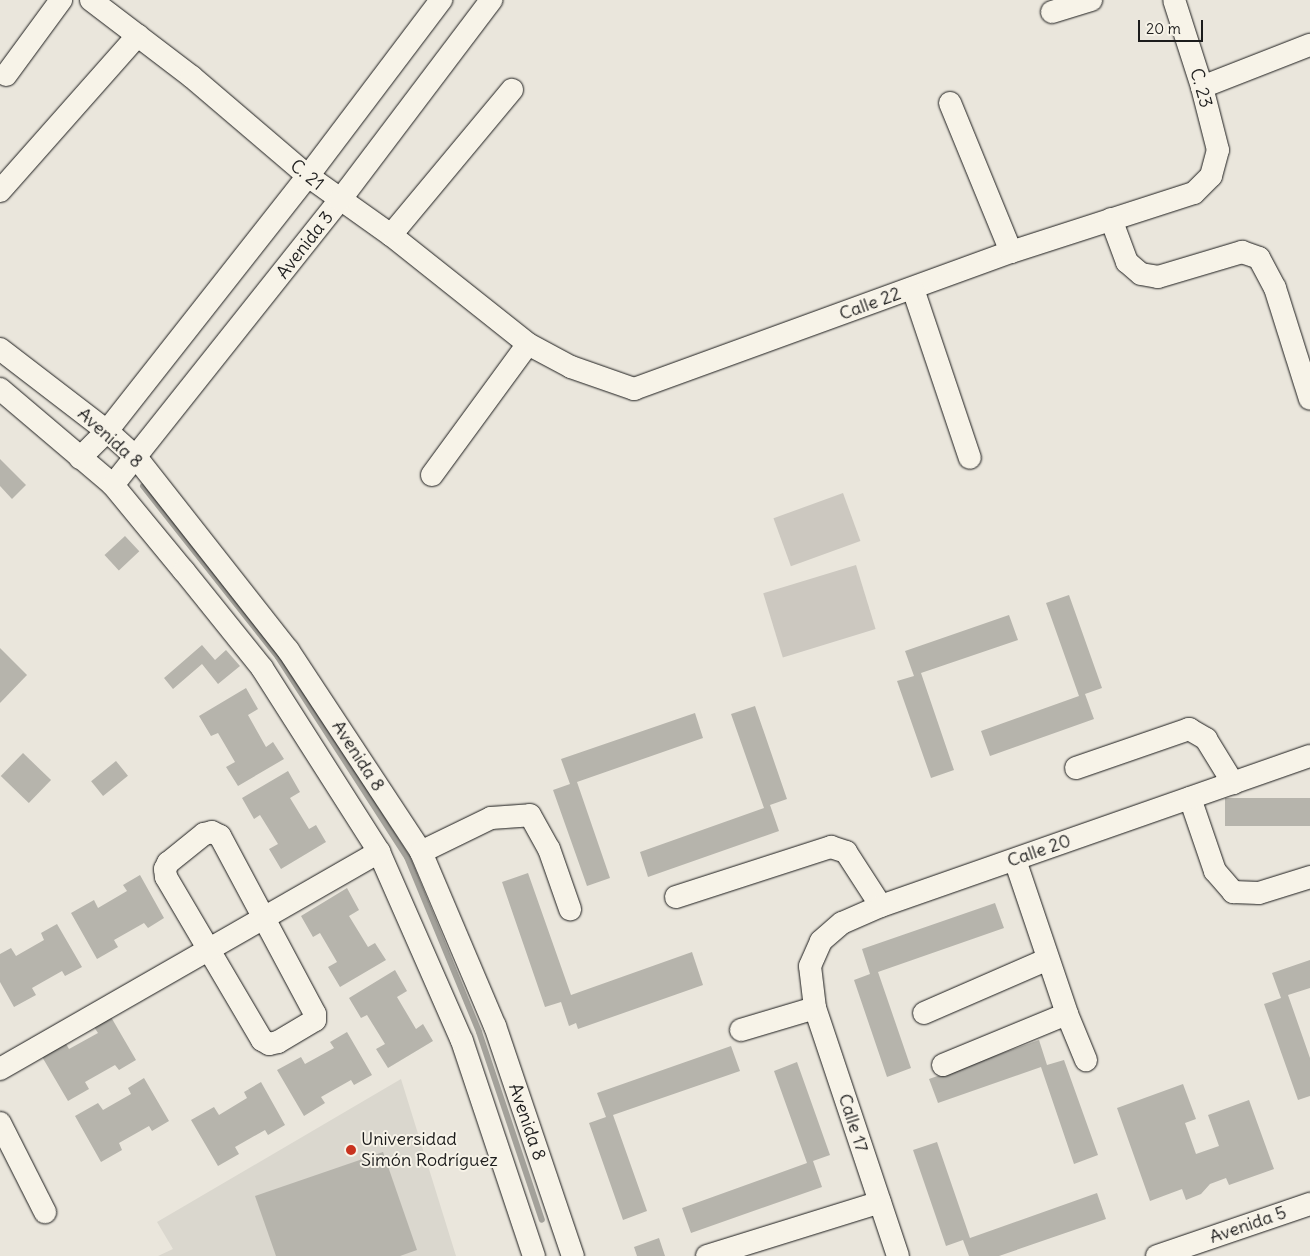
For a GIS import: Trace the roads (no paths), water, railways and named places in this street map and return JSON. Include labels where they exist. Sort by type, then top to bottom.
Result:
[{"type":"street","points":[[6,75],[61,0]]},
{"type":"street","name":"C. 21","points":[[91,0],[192,77],[308,176],[391,235],[528,344]]},
{"type":"street","points":[[80,458],[107,431],[308,176],[441,0]]},
{"type":"street","name":"Avenida 3","points":[[113,485],[340,200],[491,0]]},
{"type":"street","points":[[1052,12],[1092,0]]},
{"type":"street","name":"C. 23","points":[[1174,0],[1202,87],[1218,150],[1211,176]]},
{"type":"street","points":[[0,191],[138,34]]},
{"type":"street","points":[[1202,87],[1310,45]]},
{"type":"street","points":[[391,235],[512,90]]},
{"type":"street","points":[[950,103],[1010,252]]},
{"type":"street","name":"Calle 22","points":[[528,344],[571,367],[634,389],[913,289],[1010,252],[1194,192],[1211,176]]},
{"type":"street","points":[[1111,219],[1127,262],[1141,274],[1158,277],[1242,252],[1259,258],[1275,288],[1310,399]]},
{"type":"street","points":[[913,289],[970,458]]},
{"type":"street","points":[[432,475],[528,344]]},
{"type":"street","name":"Avenida 8","points":[[0,348],[107,431],[136,457],[288,650],[421,852],[495,1026],[573,1256]]},
{"type":"street","name":"Avenida 8","points":[[0,389],[113,485],[262,668],[379,852],[462,1041],[534,1256]]},
{"type":"street","points":[[1076,768],[1189,729],[1206,739],[1233,783]]},
{"type":"street","name":"Calle 20","points":[[813,998],[810,966],[821,941],[842,923],[882,906],[1310,756]]},
{"type":"street","points":[[1190,798],[1215,871],[1233,892],[1258,893],[1310,877]]},
{"type":"street","points":[[421,852],[491,818],[530,815],[548,849],[570,910]]},
{"type":"street","points":[[212,832],[220,836],[264,916],[312,1007],[315,1020],[278,1042],[269,1044],[262,1040],[166,877],[165,870],[168,862],[204,834],[212,832]]},
{"type":"street","points":[[676,897],[831,847],[846,852],[882,906]]},
{"type":"street","points":[[0,1069],[264,916],[379,852]]},
{"type":"street","points":[[1015,860],[1067,1014],[1086,1060]]},
{"type":"street","points":[[924,1013],[1048,959]]},
{"type":"street","points":[[741,1030],[813,998]]},
{"type":"street","name":"Calle 17","points":[[813,998],[898,1256]]},
{"type":"street","points":[[943,1064],[1067,1014]]},
{"type":"street","points":[[0,1123],[45,1212]]},
{"type":"street","points":[[707,1256],[880,1202]]},
{"type":"street","name":"Avenida 5","points":[[1157,1256],[1310,1204]]},
{"type":"waterway","points":[[143,486],[278,657],[407,857],[479,1032],[542,1220]]},
{"type":"place","name":"Universidad Simón Rodríguez","points":[[351,1150]]}]
